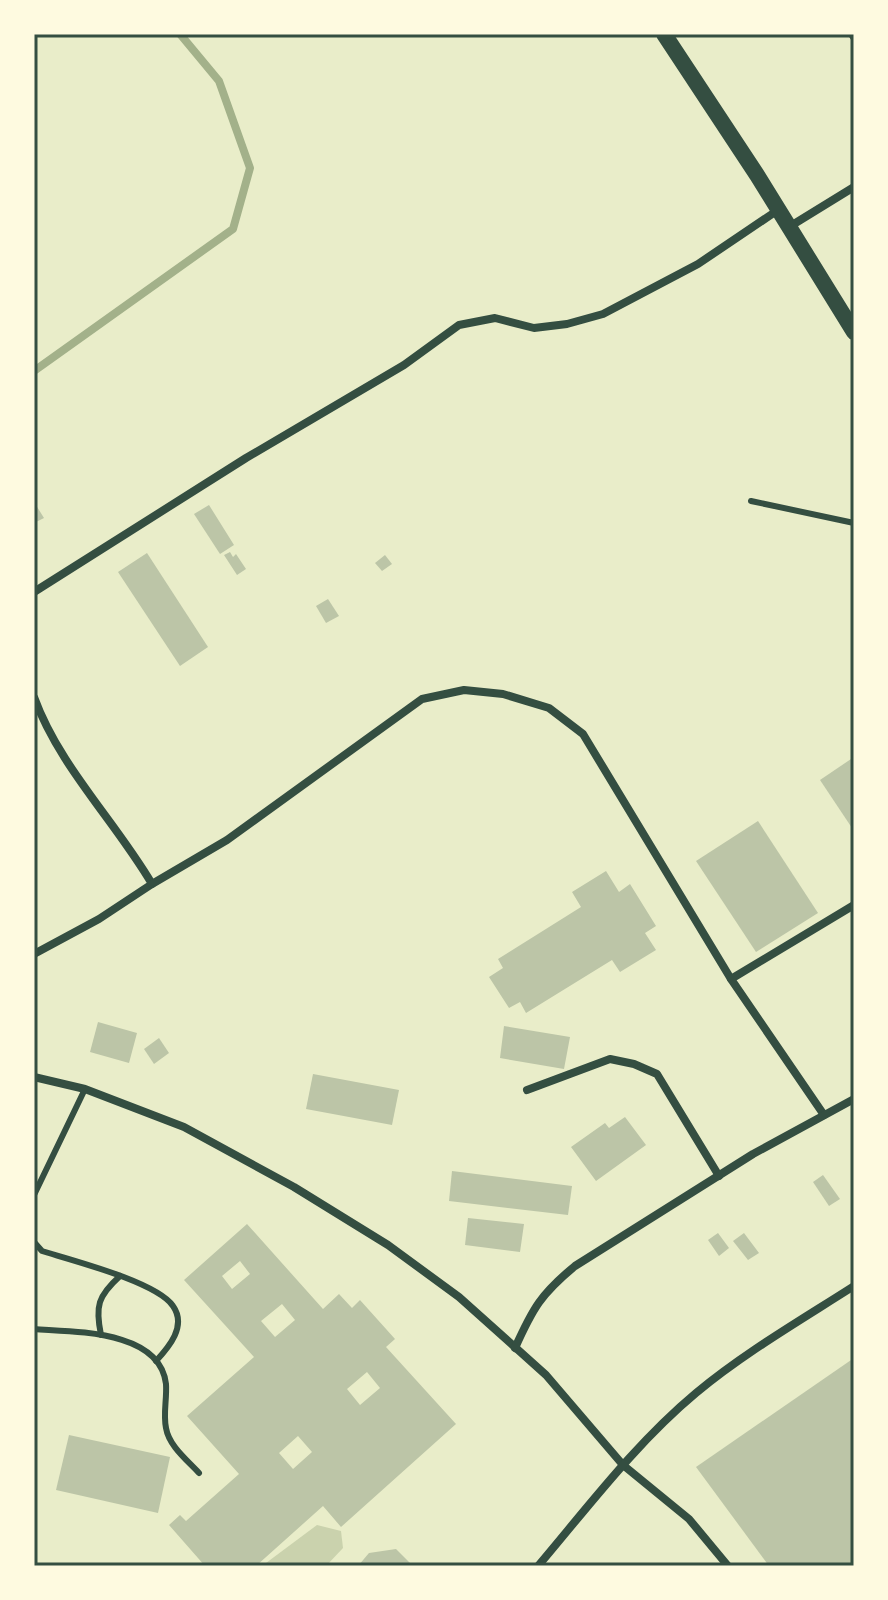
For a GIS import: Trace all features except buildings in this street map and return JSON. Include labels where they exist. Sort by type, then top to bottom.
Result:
[{"type":"main road","points":[[664,34],[854,332]]},
{"type":"street","points":[[789,227],[854,187]]},
{"type":"street","points":[[34,592],[246,458],[404,365],[459,325],[495,318],[534,328],[567,324],[603,314],[698,264],[778,210]]},
{"type":"street","points":[[34,954],[99,919],[227,840],[422,699],[464,690],[503,694],[549,708],[583,734],[731,979],[824,1115]]},
{"type":"street","points":[[34,697],[64,755],[152,884]]},
{"type":"street","points":[[731,979],[854,905]]},
{"type":"street","points":[[527,1090],[610,1059],[634,1064],[657,1074],[719,1176]]},
{"type":"street","points":[[34,1077],[85,1089],[184,1127],[294,1187],[388,1245],[459,1297],[546,1375],[623,1465],[689,1519],[728,1566]]},
{"type":"street","points":[[515,1348],[535,1305],[549,1287],[575,1266],[719,1176],[854,1099]]},
{"type":"street","points":[[538,1566],[623,1465],[696,1393],[854,1286]]},
{"type":"lane","points":[[751,501],[854,523]]},
{"type":"lane","points":[[34,1195],[85,1089]]},
{"type":"lane","points":[[34,1242],[42,1251],[120,1276],[157,1292],[174,1307],[178,1328],[170,1346],[156,1361]]},
{"type":"lane","points":[[101,1335],[96,1315],[99,1299],[120,1276]]},
{"type":"lane","points":[[34,1329],[101,1335],[133,1344],[153,1354],[166,1381],[166,1430],[176,1448],[199,1473]]},
{"type":"green space","points":[[317,1525],[341,1531],[343,1548],[326,1566],[262,1566]]},
{"type":"waterway","points":[[34,371],[233,229],[250,168],[219,81],[180,34]]}]
